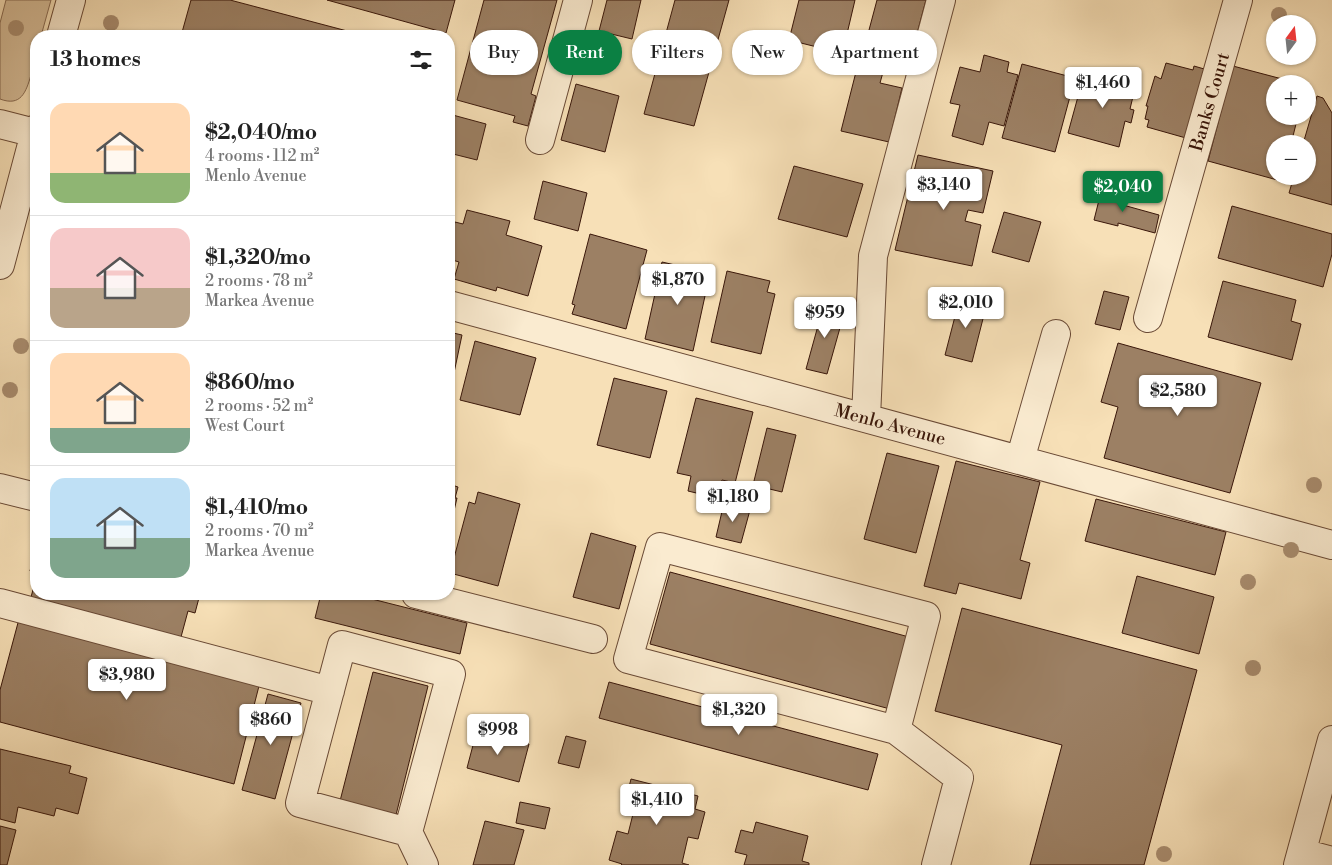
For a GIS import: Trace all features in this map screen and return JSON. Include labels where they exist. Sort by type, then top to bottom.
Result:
[{"type":"street","points":[[63,30],[71,0]]},
{"type":"street","points":[[540,140],[578,0]]},
{"type":"street","points":[[866,418],[873,256],[941,0]]},
{"type":"street","name":"Banks Court","points":[[1148,318],[1238,0]]},
{"type":"street","points":[[0,124],[30,130]]},
{"type":"street","points":[[0,265],[28,191],[30,176]]},
{"type":"street","name":"Menlo Avenue","points":[[455,307],[1332,545]]},
{"type":"street","points":[[1020,460],[1056,334]]},
{"type":"street","points":[[0,488],[30,496]]},
{"type":"street","points":[[896,730],[926,616],[660,546],[628,659],[896,730],[959,778],[936,865]]},
{"type":"street","points":[[440,600],[593,639]]},
{"type":"street","points":[[0,603],[330,691]]},
{"type":"street","points":[[408,832],[300,803],[342,645],[451,674],[408,832],[424,865]]},
{"type":"street","points":[[1332,740],[1300,859],[1332,861]]},
{"type":"shaded area","points":[[6,0],[51,0],[43,30],[30,30],[30,78],[25,92],[13,101],[0,99],[0,23]]},
{"type":"building","points":[[191,0],[230,0],[343,30],[183,30]]},
{"type":"building","points":[[327,0],[455,0],[447,30],[435,30]]},
{"type":"building","points":[[484,0],[557,0],[538,69],[538,30],[476,30]]},
{"type":"building","points":[[607,0],[641,0],[634,30],[632,30],[632,39],[622,37],[622,30],[599,30]]},
{"type":"building","points":[[675,0],[729,0],[721,30],[667,30]]},
{"type":"building","points":[[799,0],[855,0],[848,30],[813,30],[813,46],[803,44],[803,30],[792,30]]},
{"type":"building","points":[[877,0],[926,0],[918,30],[869,30]]},
{"type":"building","points":[[470,52],[470,75],[536,75],[531,94],[536,96],[528,126],[513,122],[515,116],[457,100]]},
{"type":"building","points":[[984,55],[1009,62],[1007,72],[1018,75],[1004,126],[989,122],[983,145],[952,136],[960,105],[950,103],[960,67],[980,72]]},
{"type":"building","points":[[1166,63],[1193,70],[1194,66],[1211,71],[1193,140],[1147,127],[1149,120],[1145,119],[1148,106],[1146,106],[1155,76],[1161,79]]},
{"type":"building","points":[[1022,64],[1075,78],[1055,152],[1002,138]]},
{"type":"building","points":[[1233,66],[1267,75],[1266,125],[1296,125],[1293,135],[1266,135],[1266,177],[1208,161]]},
{"type":"building","points":[[1085,71],[1136,84],[1130,109],[1134,110],[1131,123],[1125,121],[1119,147],[1068,133]]},
{"type":"building","points":[[655,75],[708,75],[694,126],[644,114]]},
{"type":"building","points":[[855,75],[882,75],[880,83],[902,88],[889,142],[841,131]]},
{"type":"building","points":[[576,84],[619,96],[605,152],[561,140]]},
{"type":"building","points":[[1317,96],[1323,98],[1332,113],[1332,205],[1289,193],[1291,185],[1316,185],[1316,135],[1306,135],[1309,125],[1316,125]]},
{"type":"building","points":[[455,116],[486,124],[477,160],[455,154]]},
{"type":"building","points":[[918,155],[993,171],[983,213],[968,210],[965,221],[981,225],[972,266],[895,250]]},
{"type":"building","points":[[794,166],[863,184],[847,237],[778,219]]},
{"type":"building","points":[[543,181],[587,193],[578,231],[534,219]]},
{"type":"building","points":[[1102,188],[1126,194],[1123,205],[1159,215],[1155,233],[1118,223],[1118,226],[1094,220]]},
{"type":"building","points":[[1232,206],[1332,234],[1332,254],[1323,287],[1218,258]]},
{"type":"building","points":[[467,210],[510,221],[506,235],[542,246],[528,296],[497,287],[496,291],[455,279],[459,262],[455,261],[455,222],[463,224]]},
{"type":"building","points":[[1004,212],[1041,222],[1029,262],[992,252]]},
{"type":"building","points":[[590,234],[647,250],[626,329],[572,314],[575,305],[572,304]]},
{"type":"building","points":[[662,262],[710,273],[693,351],[645,339]]},
{"type":"building","points":[[727,271],[770,281],[767,292],[775,294],[761,354],[711,342]]},
{"type":"building","points":[[1223,281],[1296,300],[1291,321],[1301,324],[1292,360],[1208,337]]},
{"type":"building","points":[[1104,291],[1129,297],[1120,330],[1095,324]]},
{"type":"building","points":[[960,297],[987,303],[972,362],[945,355]]},
{"type":"building","points":[[824,304],[845,310],[827,374],[806,369]]},
{"type":"building","points":[[455,333],[462,335],[455,368]]},
{"type":"building","points":[[475,341],[536,358],[520,415],[460,400]]},
{"type":"building","points":[[1118,343],[1261,383],[1230,493],[1104,458],[1118,407],[1101,402]]},
{"type":"building","points":[[614,378],[667,391],[650,458],[597,445]]},
{"type":"building","points":[[696,398],[753,412],[735,483],[722,480],[717,498],[688,491],[691,476],[677,473]]},
{"type":"building","points":[[767,428],[796,435],[782,492],[753,485]]},
{"type":"building","points":[[887,453],[939,466],[916,553],[864,539]]},
{"type":"building","points":[[956,461],[1040,482],[1020,560],[1030,563],[1021,599],[959,583],[956,594],[924,586]]},
{"type":"building","points":[[455,486],[458,487],[455,498]]},
{"type":"building","points":[[478,492],[520,504],[498,586],[455,574],[455,554],[469,502],[475,504]]},
{"type":"building","points":[[1096,499],[1226,532],[1215,575],[1085,541]]},
{"type":"building","points":[[724,503],[750,510],[741,543],[716,537]]},
{"type":"building","points":[[591,533],[636,546],[619,609],[573,597]]},
{"type":"building","points":[[670,572],[909,637],[890,709],[650,644]]},
{"type":"building","points":[[1137,576],[1214,597],[1199,654],[1122,633]]},
{"type":"building","points":[[42,600],[198,600],[195,613],[188,611],[181,637]]},
{"type":"building","points":[[320,600],[376,600],[467,623],[460,654],[315,618]]},
{"type":"building","points":[[962,608],[1197,670],[1144,865],[1030,865],[1062,745],[935,711]]},
{"type":"building","points":[[19,619],[260,682],[234,784],[0,722],[0,690]]},
{"type":"building","points":[[373,672],[428,686],[396,815],[340,801]]},
{"type":"building","points":[[609,682],[878,754],[868,790],[599,718]]},
{"type":"building","points":[[268,694],[301,703],[275,799],[242,790]]},
{"type":"building","points":[[477,730],[529,744],[519,782],[467,768]]},
{"type":"building","points":[[566,736],[586,741],[579,768],[558,763]]},
{"type":"building","points":[[0,749],[71,766],[69,773],[87,778],[78,814],[56,808],[54,816],[18,807],[15,823],[0,819]]},
{"type":"building","points":[[631,779],[698,796],[695,809],[705,812],[698,839],[688,837],[682,863],[689,865],[621,865],[609,860],[617,831],[628,834],[633,814],[623,811]]},
{"type":"building","points":[[520,802],[550,808],[545,829],[516,823]]},
{"type":"building","points":[[485,821],[524,830],[514,865],[473,865]]},
{"type":"building","points":[[756,822],[808,836],[802,861],[809,863],[809,865],[744,865],[747,855],[735,852],[741,830],[753,833]]},
{"type":"building","points":[[0,826],[16,830],[7,865],[0,865]]}]
